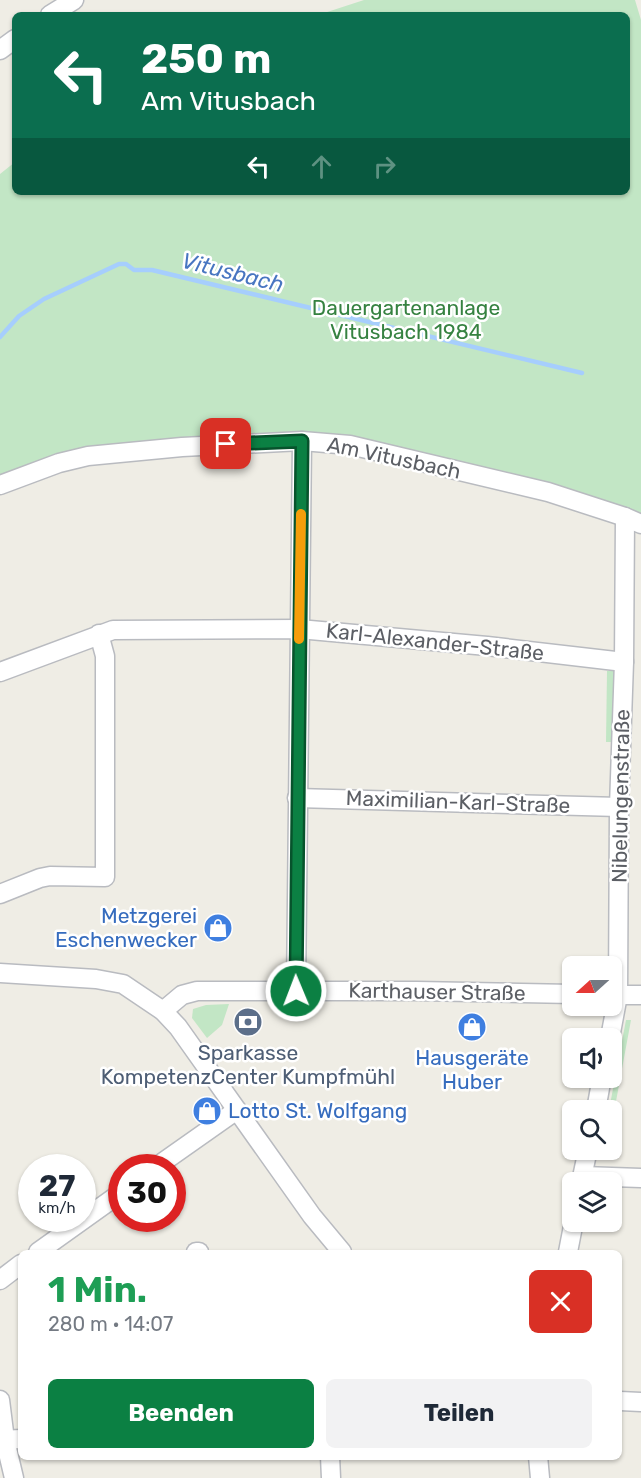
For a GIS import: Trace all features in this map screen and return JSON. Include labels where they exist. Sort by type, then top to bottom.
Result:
[{"type":"street","points":[[55,12],[74,0]]},
{"type":"street","points":[[296,991],[302,441]]},
{"type":"street","name":"Am Vitusbach","points":[[0,485],[88,456],[204,446],[302,441],[350,445],[548,492],[633,521]]},
{"type":"street","name":"Nibelungenstraße","points":[[616,956],[624,662],[633,521]]},
{"type":"street","name":"Karl-Alexander-Straße","points":[[0,672],[113,630],[299,629],[487,646],[624,662]]},
{"type":"street","points":[[0,894],[50,876],[105,877],[105,656],[99,634]]},
{"type":"street","name":"Maximilian-Karl-Straße","points":[[297,798],[619,807]]},
{"type":"street","points":[[0,973],[96,978],[123,984],[163,1011],[182,1032],[312,1216],[340,1250]]},
{"type":"street","name":"Karthauser Straße","points":[[163,1011],[182,995],[197,991],[562,994]]},
{"type":"street","points":[[622,995],[641,995]]},
{"type":"street","points":[[174,1154],[237,1110]]},
{"type":"street","points":[[622,1178],[641,1178]]},
{"type":"street","points":[[41,1250],[108,1202]]},
{"type":"street","points":[[568,1250],[572,1232]]},
{"type":"street","points":[[0,1280],[18,1266]]},
{"type":"street","points":[[0,1400],[14,1478]]},
{"type":"street","points":[[622,1401],[641,1402]]},
{"type":"street","points":[[330,1460],[331,1478]]},
{"type":"street","points":[[538,1460],[540,1478]]},
{"type":"green space","name":"Dauergartenanlage Vitusbach 1984","points":[[364,0],[635,0],[641,20],[641,514],[545,483],[299,433],[0,478],[0,174],[12,164],[12,195],[630,195],[630,12],[327,12]]},
{"type":"green space","points":[[607,671],[615,671],[614,742],[606,742]]},
{"type":"green space","points":[[229,1004],[222,1025],[207,1038],[192,1018],[193,1009],[206,1005]]},
{"type":"green space","points":[[626,1020],[631,1020],[622,1069],[622,1041]]},
{"type":"green space","points":[[613,1088],[618,1088],[616,1100],[611,1100]]},
{"type":"waterway","name":"Vitusbach","points":[[0,337],[19,316],[44,299],[119,264],[126,264],[134,270],[152,270],[582,373]]},
{"type":"slow traffic","points":[[299,639],[301,514]]},
{"type":"place","name":"Metzgerei Eschenwecker","points":[[218,928]]},
{"type":"place","name":"Sparkasse KompetenzCenter Kumpfmühl","points":[[248,1022]]},
{"type":"place","name":"Hausgeräte Huber","points":[[472,1027]]},
{"type":"place","name":"Lotto St. Wolfgang","points":[[207,1111]]},
{"type":"route","points":[[226,444],[302,441],[296,991]]}]
